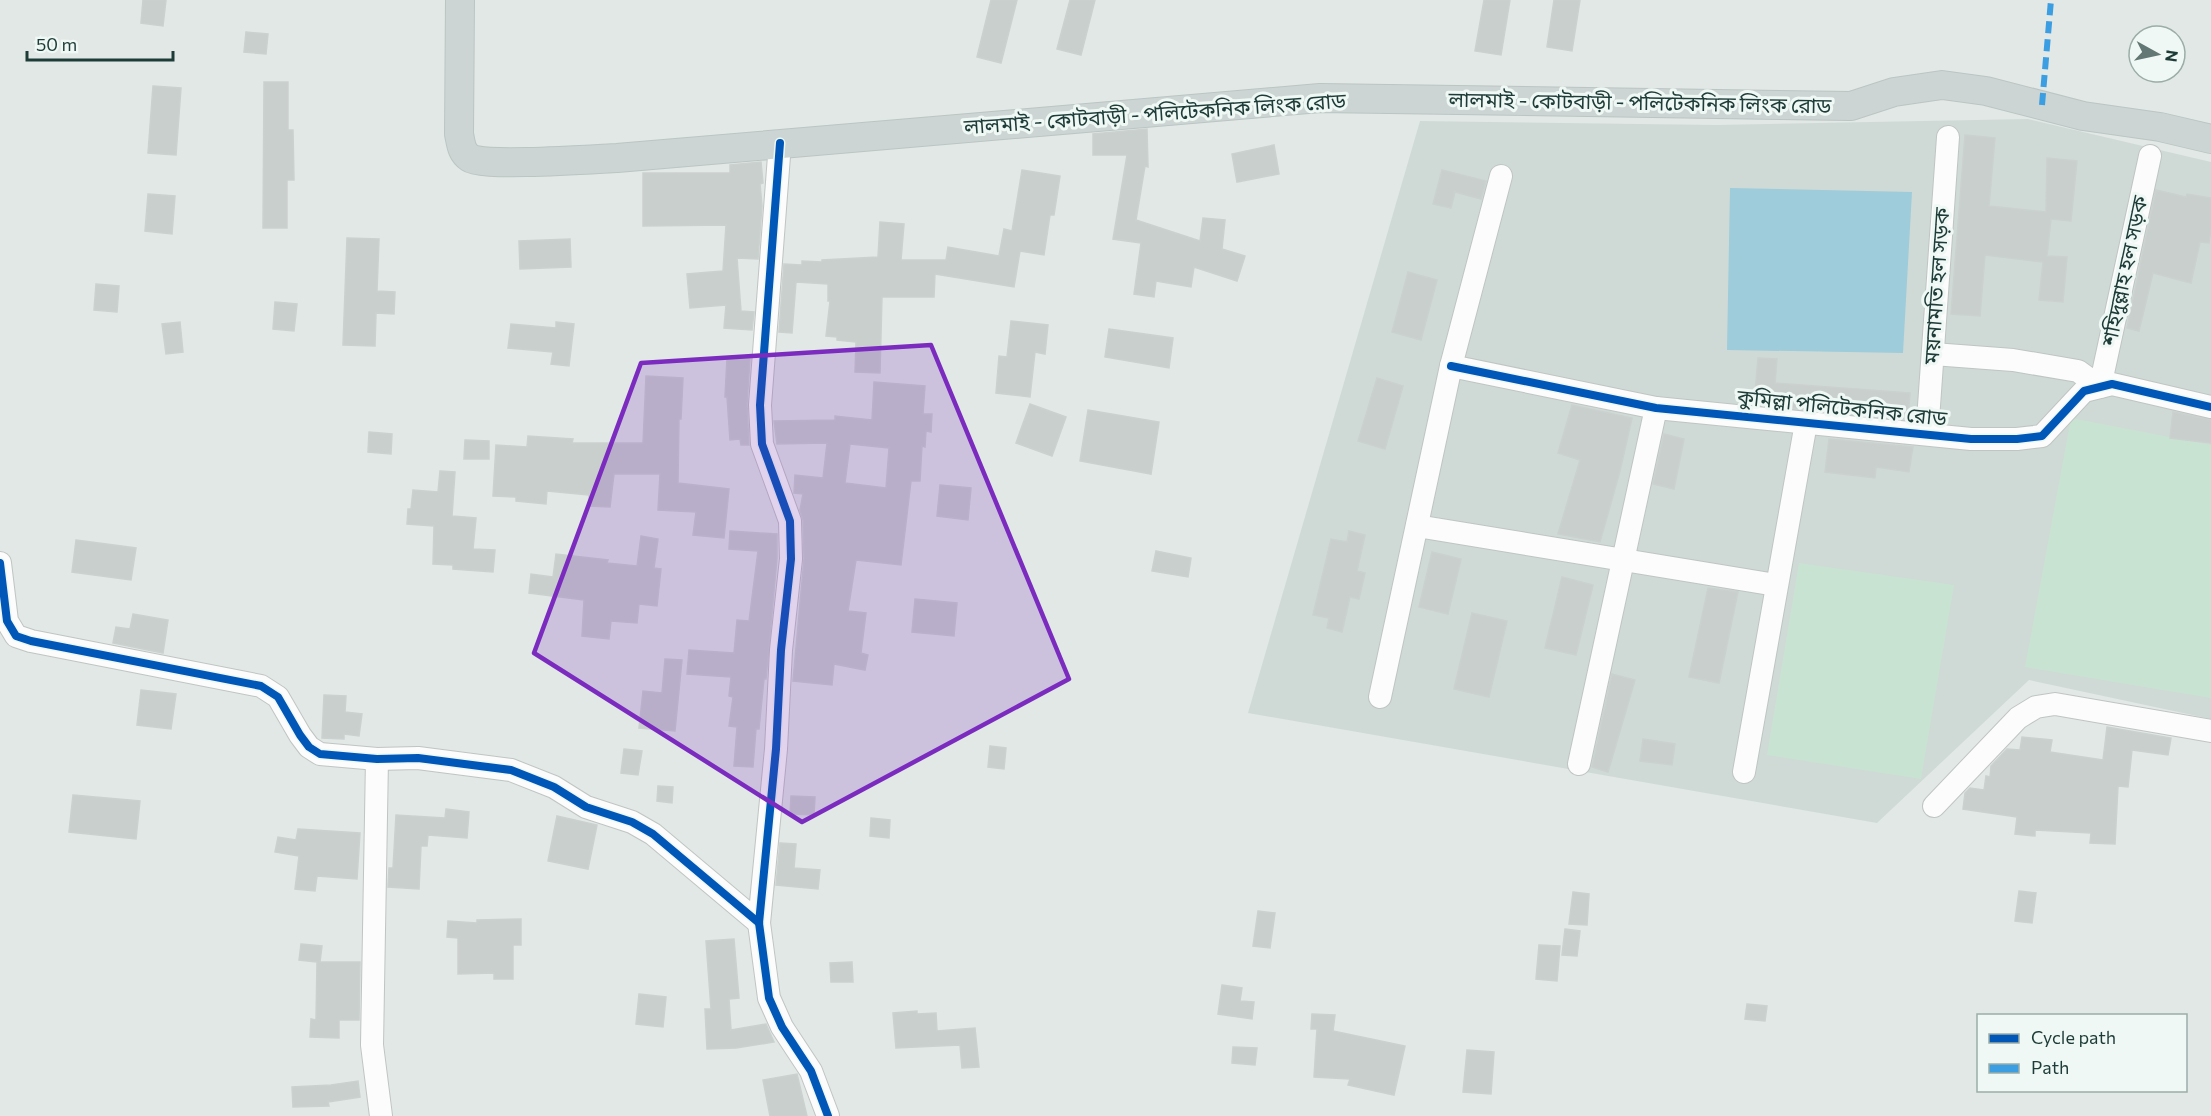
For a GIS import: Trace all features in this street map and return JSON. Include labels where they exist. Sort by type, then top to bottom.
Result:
[{"type":"main road","name":"লালমাই - কোটবাড়ী - পলিটেকনিক লিংক রোড","points":[[460,0],[459,134],[462,149],[471,159],[484,161],[536,162],[617,158],[1320,98],[1851,106],[1894,92],[1942,85],[1986,91],[2083,116],[2160,127],[2211,139]]},
{"type":"street","name":"ময়নামতি হল সড়ক","points":[[1927,434],[1948,137]]},
{"type":"street","points":[[780,143],[760,405],[762,444],[790,521],[791,559],[759,923],[769,998],[782,1028],[811,1071],[828,1116]]},
{"type":"street","name":"শহিদুল্লাহ হল সড়ক","points":[[2100,387],[2151,156]]},
{"type":"street","points":[[1380,697],[1451,366],[1501,176]]},
{"type":"street","points":[[1933,354],[2013,360],[2078,371],[2100,387],[2112,384],[2211,407]]},
{"type":"street","name":"কুমিল্লা পলিটেকনিক রোড","points":[[1451,366],[1656,408],[1983,439],[2017,439],[2042,435],[2084,391],[2100,387]]},
{"type":"street","points":[[1579,764],[1656,408]]},
{"type":"street","points":[[1744,772],[1806,423]]},
{"type":"street","points":[[1417,526],[1776,585]]},
{"type":"street","points":[[0,563],[7,621],[16,636],[31,641],[261,686],[278,697],[309,747],[320,754],[377,759],[418,758],[511,770],[554,787],[586,807],[632,822],[653,834],[759,923]]},
{"type":"street","points":[[1934,806],[2018,718],[2036,707],[2055,704],[2211,731]]},
{"type":"street","points":[[377,759],[372,1045],[381,1116]]},
{"type":"highlighted area","points":[[931,345],[1069,679],[802,822],[534,653],[641,363]]},
{"type":"shaded area","points":[[2028,119],[2211,162],[2211,719],[2029,680],[1877,823],[1248,713],[1420,121],[1717,125]]},
{"type":"green space","points":[[2071,418],[2211,445],[2211,698],[2025,667]]},
{"type":"green space","points":[[1799,563],[1954,585],[1921,779],[1767,755]]},
{"type":"water","points":[[1730,188],[1912,192],[1903,353],[1727,350]]},
{"type":"building","points":[[143,0],[166,0],[163,26],[141,23]]},
{"type":"building","points":[[991,0],[1017,0],[1001,63],[977,57]]},
{"type":"building","points":[[1070,0],[1095,0],[1081,55],[1057,49]]},
{"type":"building","points":[[1484,0],[1510,0],[1501,55],[1475,51]]},
{"type":"building","points":[[1554,0],[1580,0],[1572,51],[1547,47]]},
{"type":"building","points":[[246,32],[268,34],[266,54],[244,52]]},
{"type":"building","points":[[264,82],[288,82],[288,130],[293,130],[294,180],[287,180],[287,228],[263,228]]},
{"type":"building","points":[[153,86],[181,88],[176,155],[148,153]]},
{"type":"building","points":[[1147,129],[1148,167],[1145,166],[1136,220],[1200,241],[1203,218],[1225,220],[1222,249],[1245,256],[1237,281],[1194,267],[1191,287],[1156,281],[1154,297],[1134,294],[1141,243],[1113,239],[1127,155],[1093,155],[1093,134]]},
{"type":"building","points":[[1965,135],[1995,138],[1989,206],[2046,212],[2047,158],[2077,161],[2071,221],[2051,219],[2047,256],[2067,257],[2063,302],[2039,300],[2043,262],[1985,255],[1980,316],[1951,314]]},
{"type":"building","points":[[1274,145],[1279,174],[1237,182],[1232,154]]},
{"type":"building","points":[[761,162],[763,183],[760,184],[762,206],[758,259],[737,258],[741,311],[754,312],[752,330],[724,328],[726,305],[690,308],[687,274],[723,271],[726,225],[643,226],[643,173],[730,173],[730,165]]},
{"type":"building","points":[[1022,170],[1060,176],[1054,215],[1050,215],[1044,255],[1020,251],[1014,287],[935,274],[934,297],[882,297],[880,373],[855,372],[856,342],[826,336],[830,301],[828,301],[828,284],[796,282],[792,333],[779,332],[784,264],[802,265],[802,261],[822,262],[822,260],[878,257],[880,222],[904,224],[901,260],[946,260],[948,247],[999,256],[1004,229],[1012,231]]},
{"type":"building","points":[[1442,170],[1486,181],[1481,199],[1455,192],[1451,208],[1433,204]]},
{"type":"building","points":[[2156,190],[2186,197],[2187,194],[2211,198],[2211,229],[2209,243],[2200,242],[2191,283],[2153,273],[2139,331],[2127,328]]},
{"type":"building","points":[[148,194],[175,196],[172,234],[145,231]]},
{"type":"building","points":[[347,238],[379,239],[377,291],[395,292],[394,314],[376,313],[375,346],[343,345]]},
{"type":"building","points":[[570,239],[571,267],[520,269],[519,241]]},
{"type":"building","points":[[1408,272],[1437,280],[1421,340],[1392,332]]},
{"type":"building","points":[[96,284],[119,286],[117,312],[94,310]]},
{"type":"building","points":[[275,302],[297,304],[294,331],[273,329]]},
{"type":"building","points":[[1011,321],[1048,325],[1045,354],[1035,352],[1030,397],[996,393],[999,356],[1007,357]]},
{"type":"building","points":[[180,322],[183,352],[166,354],[162,324]]},
{"type":"building","points":[[556,322],[574,324],[569,366],[551,364],[553,352],[508,348],[511,324],[556,328]]},
{"type":"building","points":[[1109,329],[1173,338],[1169,368],[1105,357]]},
{"type":"building","points":[[727,358],[750,359],[747,404],[749,445],[741,445],[740,439],[730,440],[727,397],[725,397]]},
{"type":"building","points":[[1758,358],[1777,359],[1775,383],[1910,393],[1908,419],[1754,404]]},
{"type":"building","points":[[646,376],[683,378],[681,419],[679,419],[678,483],[729,489],[724,538],[693,535],[696,512],[658,510],[660,474],[614,474],[610,507],[588,506],[589,495],[547,491],[546,504],[516,501],[516,497],[493,496],[496,445],[527,447],[528,436],[573,439],[572,443],[643,443]]},
{"type":"building","points":[[1377,378],[1403,386],[1385,449],[1358,441]]},
{"type":"building","points":[[874,382],[925,386],[923,414],[932,414],[931,432],[926,431],[925,447],[922,446],[920,481],[911,481],[901,565],[856,560],[848,611],[866,613],[861,653],[868,655],[865,670],[834,664],[832,685],[793,681],[804,559],[803,520],[800,510],[803,494],[794,493],[795,475],[823,478],[827,443],[777,444],[774,421],[835,420],[835,416],[872,420]],"holes":[[[850,444],[889,448],[886,488],[845,483]]]},
{"type":"building","points":[[1030,404],[1066,417],[1052,456],[1016,443]]},
{"type":"building","points":[[1572,405],[1632,418],[1600,542],[1558,534],[1580,460],[1558,453]]},
{"type":"building","points":[[1088,410],[1159,422],[1151,474],[1080,461]]},
{"type":"building","points":[[2173,412],[2211,420],[2211,443],[2170,438]]},
{"type":"building","points":[[369,432],[392,434],[391,454],[368,452]]},
{"type":"building","points":[[1664,434],[1684,439],[1674,489],[1653,484]]},
{"type":"building","points":[[1829,439],[1913,447],[1909,472],[1876,467],[1875,478],[1825,472]]},
{"type":"building","points":[[465,440],[489,441],[489,459],[464,459]]},
{"type":"building","points":[[440,471],[455,472],[452,516],[476,518],[473,549],[495,550],[493,572],[453,569],[453,565],[433,564],[434,526],[407,524],[413,490],[438,492]]},
{"type":"building","points":[[940,485],[971,488],[968,520],[937,516]]},
{"type":"building","points":[[730,531],[777,534],[777,558],[766,679],[764,679],[759,729],[756,729],[753,767],[734,766],[737,727],[729,726],[733,697],[729,696],[731,677],[687,674],[689,650],[734,653],[737,620],[749,621],[758,551],[729,549]]},
{"type":"building","points":[[1349,531],[1365,535],[1357,571],[1365,573],[1359,599],[1350,597],[1342,632],[1327,628],[1329,618],[1313,615],[1331,539],[1347,542]]},
{"type":"building","points":[[641,536],[658,539],[654,568],[661,569],[657,606],[639,604],[637,623],[611,621],[609,639],[582,636],[584,600],[529,593],[531,574],[553,577],[556,554],[637,566]]},
{"type":"building","points":[[76,540],[136,548],[131,580],[72,572]]},
{"type":"building","points":[[1156,551],[1191,558],[1188,577],[1152,571]]},
{"type":"building","points":[[1432,552],[1461,559],[1448,614],[1419,607]]},
{"type":"building","points":[[1562,577],[1593,585],[1576,655],[1545,648]]},
{"type":"building","points":[[1708,588],[1738,592],[1719,683],[1689,677]]},
{"type":"building","points":[[915,599],[957,603],[954,636],[912,632]]},
{"type":"building","points":[[1472,613],[1507,621],[1489,697],[1454,689]]},
{"type":"building","points":[[133,614],[168,620],[163,653],[113,643],[116,627],[130,629]]},
{"type":"building","points":[[665,659],[682,660],[675,731],[639,728],[643,691],[662,693]]},
{"type":"building","points":[[1612,674],[1635,680],[1608,772],[1592,767]]},
{"type":"building","points":[[141,690],[176,694],[171,729],[137,725]]},
{"type":"building","points":[[324,695],[346,696],[345,712],[362,714],[359,736],[344,734],[344,739],[322,738]]},
{"type":"building","points":[[2107,727],[2171,738],[2168,755],[2132,750],[2128,787],[2118,786],[2115,844],[2090,843],[2091,833],[2035,830],[2035,836],[2015,834],[2017,817],[1963,809],[1965,793],[1970,788],[1984,790],[1986,776],[1990,777],[1991,766],[2007,749],[2020,750],[2022,737],[2052,740],[2050,752],[2103,760]]},
{"type":"building","points":[[1643,739],[1675,744],[1672,765],[1640,761]]},
{"type":"building","points":[[990,746],[1006,748],[1004,769],[988,767]]},
{"type":"building","points":[[624,749],[642,751],[638,775],[621,773]]},
{"type":"building","points":[[658,786],[673,787],[672,803],[657,801]]},
{"type":"building","points":[[73,795],[140,801],[136,839],[69,832]]},
{"type":"building","points":[[791,796],[815,797],[814,815],[790,814]]},
{"type":"building","points":[[446,809],[469,812],[467,838],[428,835],[427,846],[421,846],[419,889],[388,887],[389,868],[393,868],[396,815],[445,818]]},
{"type":"building","points":[[557,816],[597,825],[588,869],[548,861]]},
{"type":"building","points":[[871,818],[890,820],[889,838],[870,836]]},
{"type":"building","points":[[298,829],[360,833],[357,879],[317,876],[315,891],[295,889],[299,856],[275,852],[278,837],[296,840]]},
{"type":"building","points":[[780,843],[796,844],[794,868],[820,870],[818,889],[776,885]]},
{"type":"building","points":[[2019,891],[2036,893],[2032,923],[2015,921]]},
{"type":"building","points":[[1573,892],[1589,894],[1587,925],[1569,924]]},
{"type":"building","points":[[1258,911],[1275,913],[1270,948],[1253,946]]},
{"type":"building","points":[[521,919],[521,945],[513,945],[513,979],[494,979],[494,973],[458,974],[458,938],[447,937],[448,921],[477,923],[477,920]]},
{"type":"building","points":[[1565,929],[1580,931],[1577,956],[1562,955]]},
{"type":"building","points":[[734,939],[739,998],[729,999],[731,1030],[766,1024],[774,1042],[736,1048],[707,1049],[705,1009],[711,1009],[706,941]]},
{"type":"building","points":[[301,944],[322,946],[320,962],[360,962],[359,1020],[339,1020],[339,1038],[310,1037],[311,1019],[316,1020],[317,962],[299,960]]},
{"type":"building","points":[[1539,945],[1560,946],[1557,981],[1536,979]]},
{"type":"building","points":[[852,962],[853,982],[831,982],[830,963]]},
{"type":"building","points":[[1222,985],[1242,988],[1240,1001],[1254,1002],[1252,1019],[1218,1014]]},
{"type":"building","points":[[639,994],[666,997],[663,1027],[636,1024]]},
{"type":"building","points":[[1747,1004],[1767,1006],[1765,1021],[1745,1019]]},
{"type":"building","points":[[917,1011],[917,1014],[936,1013],[937,1031],[975,1028],[979,1067],[962,1068],[960,1045],[896,1048],[893,1013]]},
{"type":"building","points":[[1312,1014],[1335,1015],[1333,1031],[1405,1046],[1394,1095],[1348,1085],[1350,1079],[1314,1077],[1317,1029],[1311,1029]]},
{"type":"building","points":[[1233,1047],[1257,1048],[1255,1065],[1232,1063]]},
{"type":"building","points":[[1467,1050],[1494,1052],[1491,1094],[1463,1092]]},
{"type":"building","points":[[797,1074],[807,1116],[770,1116],[763,1080]]},
{"type":"building","points":[[358,1081],[360,1097],[328,1102],[329,1106],[293,1107],[292,1087]]},
{"type":"marked path","points":[[2042,105],[2051,0]]},
{"type":"cycle path","points":[[780,143],[760,405],[762,444],[790,521],[791,559],[781,650],[776,749],[759,923],[769,998],[782,1027],[811,1071],[828,1116]]},
{"type":"cycle path","points":[[1451,366],[1656,408],[1971,439],[2017,439],[2042,436],[2084,391],[2112,384],[2211,407]]},
{"type":"cycle path","points":[[0,563],[7,621],[16,636],[31,641],[261,686],[278,697],[300,735],[309,747],[320,754],[377,759],[418,758],[511,770],[554,787],[586,807],[632,822],[653,834],[759,923]]}]
